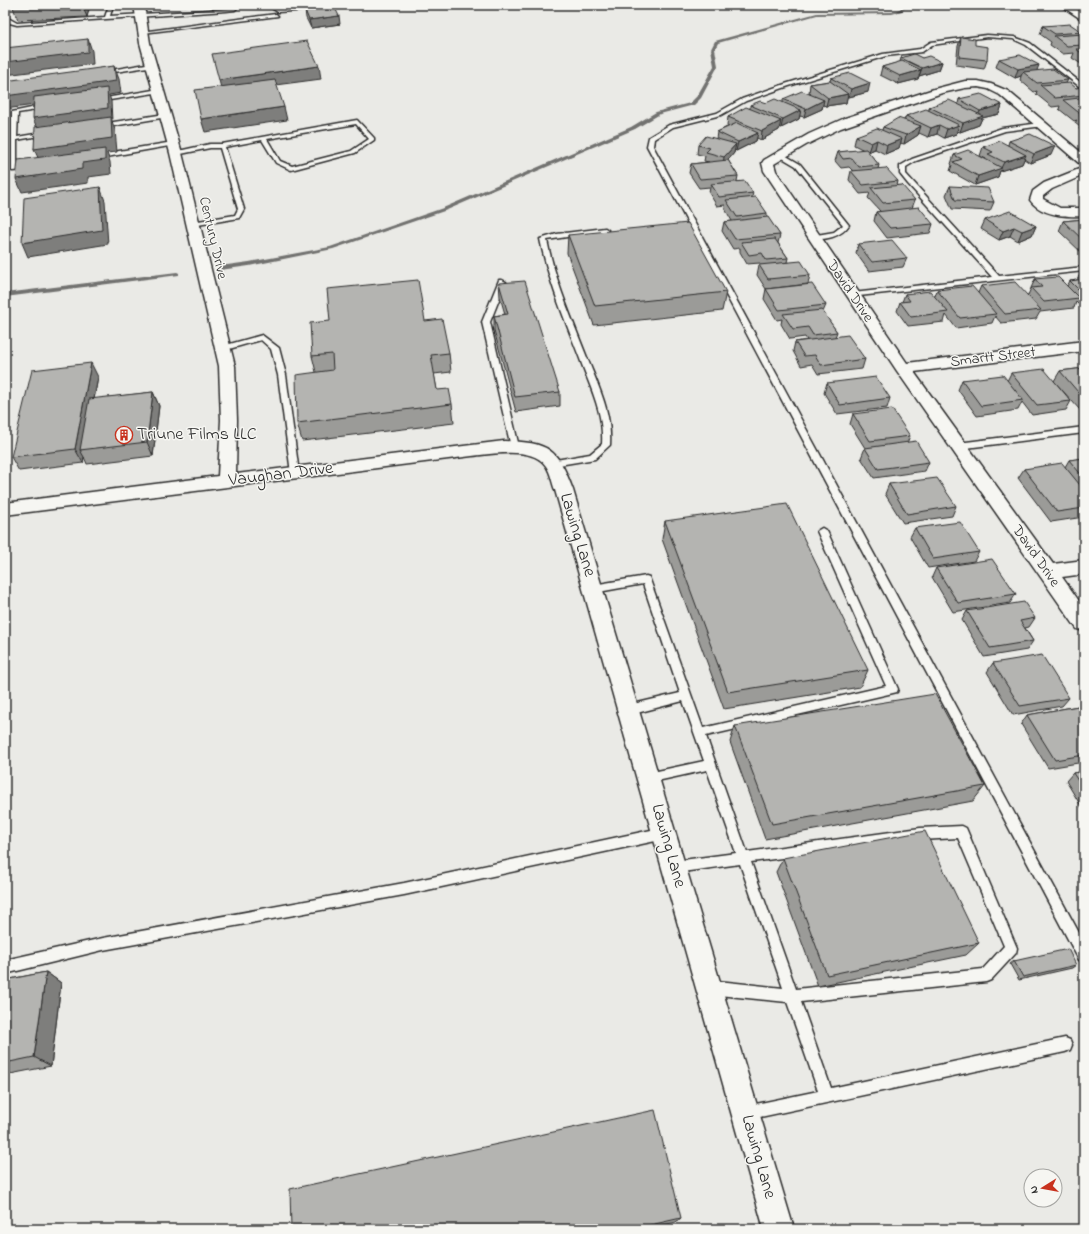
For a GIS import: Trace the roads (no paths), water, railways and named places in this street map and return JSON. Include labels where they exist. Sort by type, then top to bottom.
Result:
[{"type":"street","points":[[277,12],[341,5]]},
{"type":"street","points":[[1065,5],[1084,18]]},
{"type":"street","name":"Century Drive","points":[[140,10],[143,32],[166,116],[227,366],[229,420],[227,482]]},
{"type":"street","name":"David Drive","points":[[1084,161],[1004,93],[996,88],[975,84],[950,87],[832,127],[768,163],[770,171],[813,237],[902,368],[1084,623]]},
{"type":"street","points":[[1084,171],[1048,186],[1037,194],[1036,200],[1049,210],[1084,212]]},
{"type":"street","name":"Smartt Street","points":[[902,368],[1084,346]]},
{"type":"street","name":"Vaughan Drive","points":[[5,509],[472,450],[516,447],[545,454],[553,463]]},
{"type":"street","name":"Lawing Lane","points":[[553,463],[564,490],[629,710],[779,1229]]},
{"type":"street","points":[[1048,572],[1084,567]]},
{"type":"lane","points":[[8,5],[6,18],[8,21],[17,24],[106,18],[140,10],[230,9],[238,5]]},
{"type":"lane","points":[[106,18],[111,5]]},
{"type":"lane","points":[[230,9],[234,21]]},
{"type":"lane","points":[[143,32],[234,21],[277,12]]},
{"type":"lane","points":[[1084,88],[1028,44],[1014,38],[987,36],[931,44],[922,50],[885,55],[787,85],[744,100],[720,114],[671,126],[656,133],[652,138],[650,146],[1084,955]]},
{"type":"lane","points":[[98,73],[152,65]]},
{"type":"lane","points":[[90,101],[159,91]]},
{"type":"lane","points":[[37,166],[14,170],[15,112],[53,106]]},
{"type":"lane","points":[[97,126],[166,116]]},
{"type":"lane","points":[[90,158],[174,148],[222,146],[357,122],[372,138],[353,152],[291,168],[278,162],[264,139]]},
{"type":"lane","points":[[997,278],[910,183],[903,174],[903,166],[914,160],[1004,129],[1041,125]]},
{"type":"lane","points":[[14,139],[52,133]]},
{"type":"lane","points":[[192,224],[237,217],[241,209],[222,146]]},
{"type":"lane","points":[[780,155],[798,165],[846,225],[842,231],[832,235],[813,237]]},
{"type":"lane","points":[[553,463],[592,457],[606,445],[607,428],[601,404],[569,321],[546,254],[543,239],[605,230]]},
{"type":"lane","points":[[853,295],[1084,269]]},
{"type":"lane","points":[[502,282],[486,322],[516,447]]},
{"type":"lane","points":[[222,349],[262,337],[275,348],[282,375],[295,473]]},
{"type":"lane","points":[[958,446],[1084,430]]},
{"type":"lane","points":[[700,734],[893,689],[822,531]]},
{"type":"lane","points":[[593,589],[646,580],[827,1096]]},
{"type":"lane","points":[[629,710],[687,696]]},
{"type":"lane","points":[[648,778],[711,764]]},
{"type":"lane","points":[[674,867],[920,834],[962,832],[1011,948],[986,975],[792,996],[709,987]]},
{"type":"lane","points":[[5,967],[103,944],[404,890],[665,833]]},
{"type":"lane","points":[[746,1113],[1065,1045]]},
{"type":"waterway","points":[[220,268],[249,264],[331,248],[445,209],[633,128],[658,113],[692,104],[699,97],[716,66],[713,49],[716,42],[817,14],[892,13],[901,10],[905,5]]},
{"type":"waterway","points":[[5,295],[177,274]]},
{"type":"place","name":"Triune Films LLC","points":[[124,435]]}]
